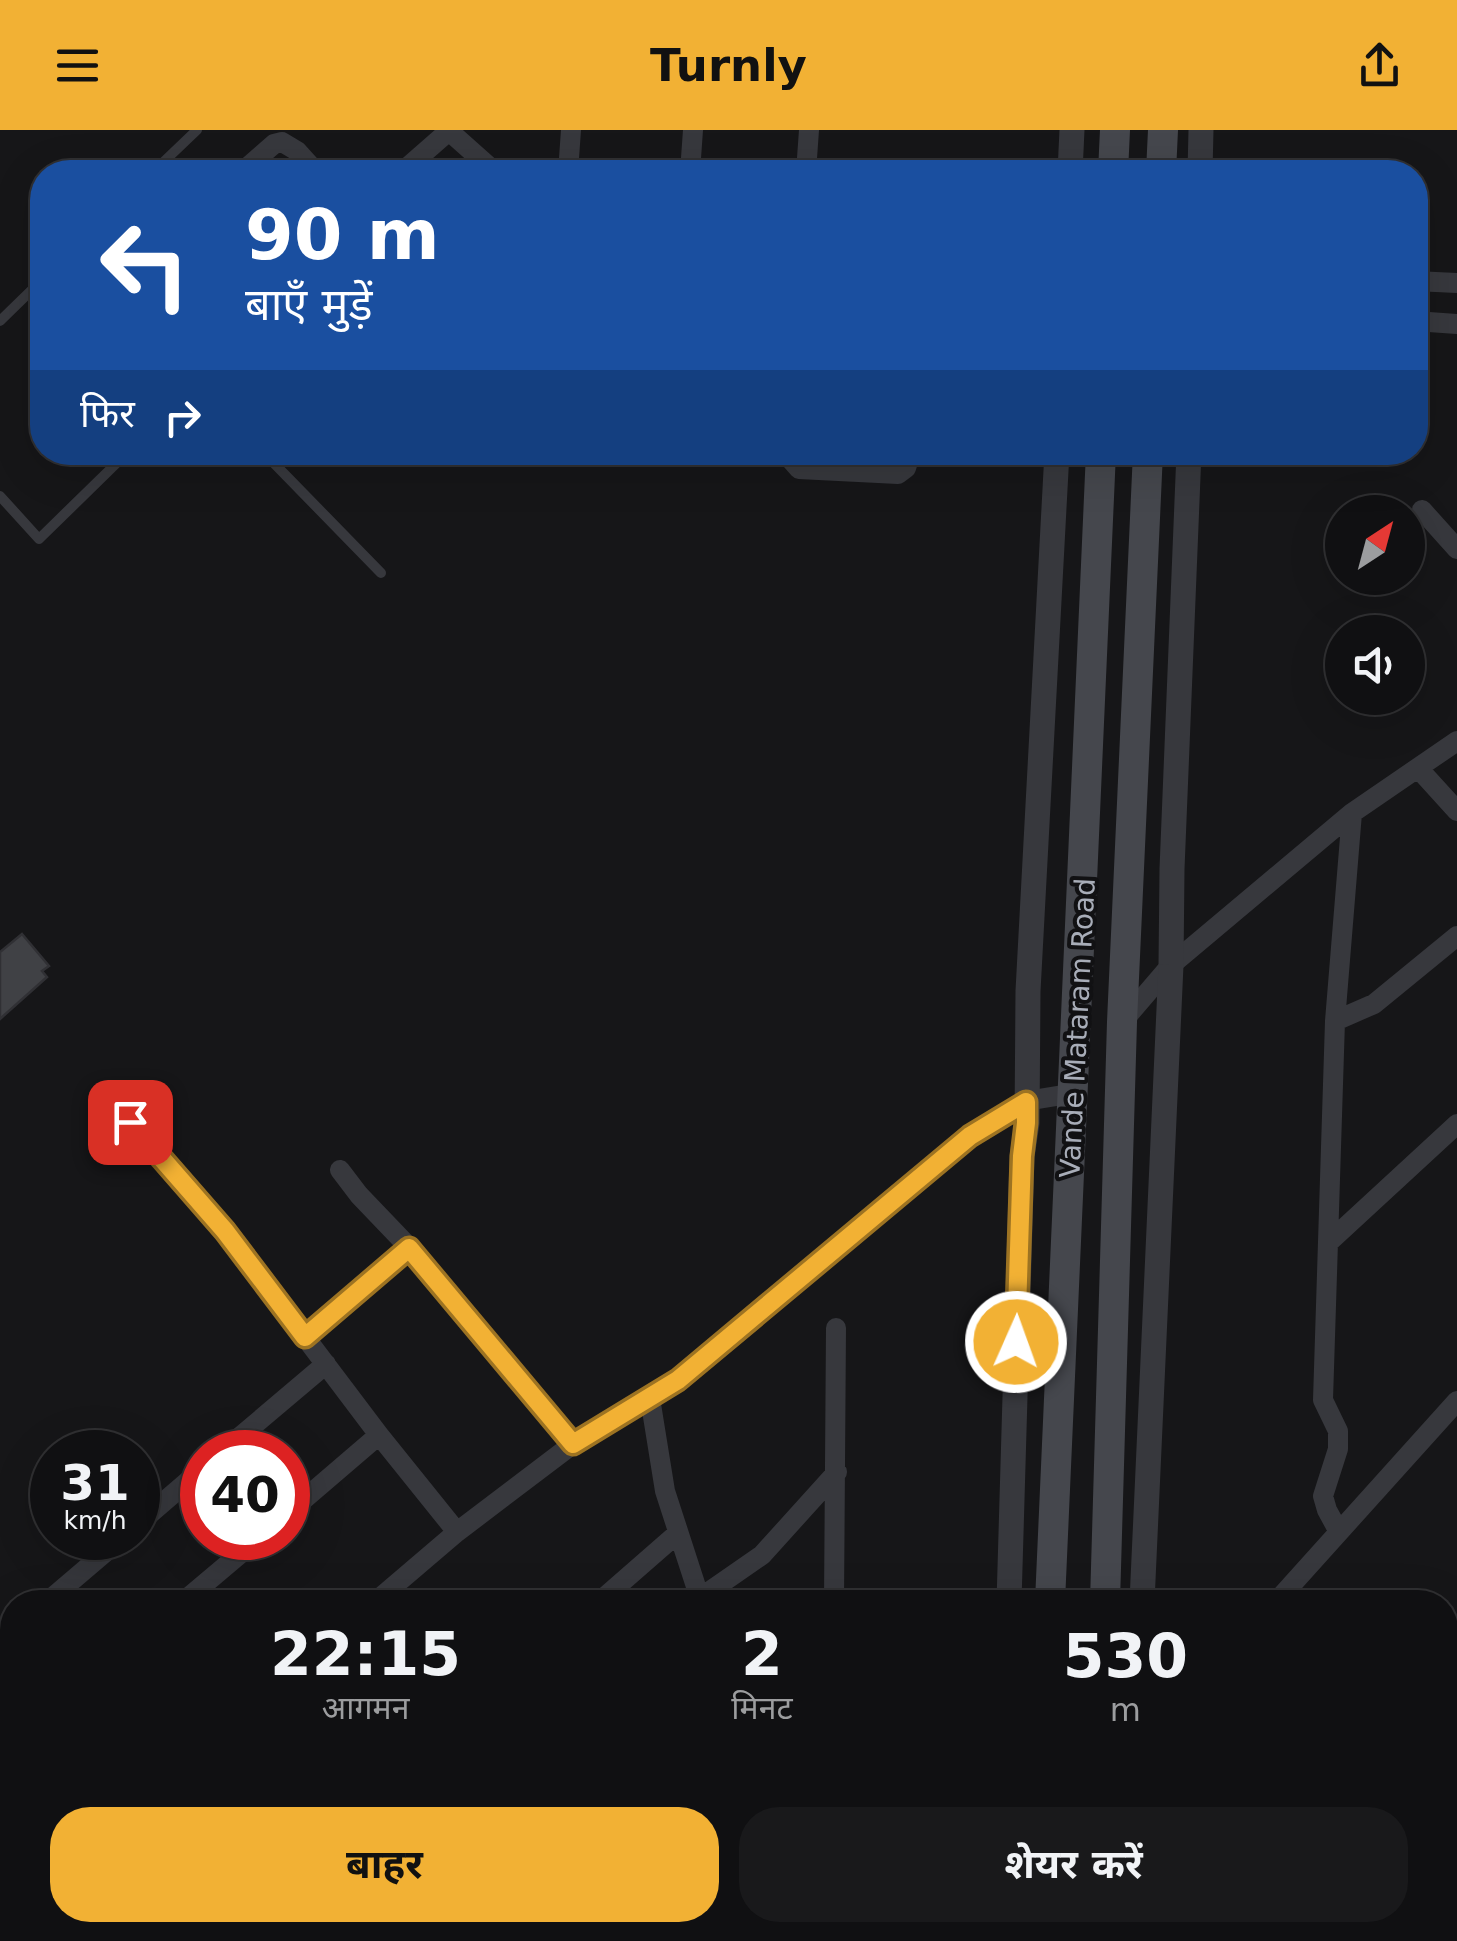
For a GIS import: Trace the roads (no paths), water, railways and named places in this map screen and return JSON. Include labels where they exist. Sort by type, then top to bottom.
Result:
[{"type":"main road","points":[[1114,160],[1115,130]]},
{"type":"main road","points":[[1162,160],[1163,130]]},
{"type":"main road","name":"Vande Mataram Road","points":[[1051,1590],[1100,465]]},
{"type":"main road","name":"Vande Mataram Road","points":[[1105,1590],[1122,1022],[1147,465]]},
{"type":"street","points":[[416,160],[450,130],[482,160]]},
{"type":"street","points":[[569,160],[571,130]]},
{"type":"street","points":[[691,160],[692,130]]},
{"type":"street","points":[[807,160],[809,130]]},
{"type":"street","points":[[1071,160],[1072,130]]},
{"type":"street","points":[[1201,160],[1202,130]]},
{"type":"street","points":[[256,160],[282,142],[306,160]]},
{"type":"street","points":[[1428,282],[1457,283]]},
{"type":"street","points":[[1428,322],[1457,324]]},
{"type":"street","points":[[829,465],[898,474],[907,465]]},
{"type":"street","points":[[1009,1590],[1028,991],[1056,465]]},
{"type":"street","points":[[1143,1590],[1172,965],[1172,869],[1188,465]]},
{"type":"street","points":[[1425,513],[1457,549]]},
{"type":"street","points":[[1122,1022],[1172,965],[1352,813],[1457,741]]},
{"type":"street","points":[[1418,768],[1457,810]]},
{"type":"street","points":[[1339,1532],[1323,1496],[1338,1450],[1338,1431],[1324,1400],[1335,1021],[1352,813]]},
{"type":"street","points":[[1335,1021],[1374,1004],[1457,936]]},
{"type":"street","points":[[397,1590],[457,1532],[573,1444],[678,1380],[970,1136],[1026,1102],[1074,1092]]},
{"type":"street","points":[[130,1122],[225,1231],[457,1532]]},
{"type":"street","points":[[1328,1243],[1457,1124]]},
{"type":"street","points":[[340,1170],[573,1444]]},
{"type":"street","points":[[305,1337],[409,1248]]},
{"type":"street","points":[[834,1590],[836,1328]]},
{"type":"street","points":[[248,1430],[326,1364]]},
{"type":"street","points":[[650,1398],[664,1490],[697,1590]]},
{"type":"street","points":[[1287,1590],[1457,1400]]},
{"type":"street","points":[[310,1494],[379,1435]]},
{"type":"street","points":[[714,1590],[762,1555],[836,1472]]},
{"type":"street","points":[[160,1505],[180,1488]]},
{"type":"street","points":[[613,1590],[678,1533]]},
{"type":"street","points":[[61,1590],[96,1560]]},
{"type":"street","points":[[197,1590],[233,1560]]},
{"type":"lane","points":[[166,160],[197,130]]},
{"type":"lane","points":[[0,321],[30,292]]},
{"type":"lane","points":[[0,496],[39,539],[115,465]]},
{"type":"lane","points":[[276,465],[381,573]]}]
